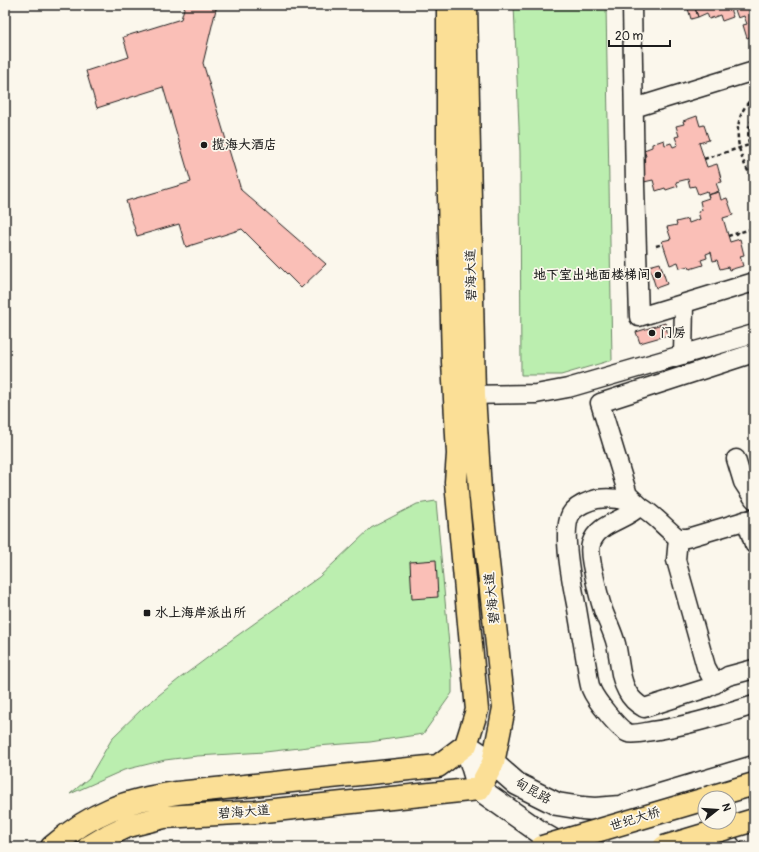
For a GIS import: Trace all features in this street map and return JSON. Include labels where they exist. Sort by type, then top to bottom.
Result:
[{"type":"main road","name":"碧海大道","points":[[89,847],[128,826],[164,817],[255,812],[479,789],[493,763],[504,708],[480,490],[464,396],[453,362],[448,162],[448,5]]},
{"type":"main road","name":"碧海大道","points":[[52,847],[89,819],[122,804],[143,798],[178,792],[438,766],[466,745],[477,710],[456,482],[464,396],[466,5]]},
{"type":"main road","name":"世纪大桥","points":[[721,790],[750,774]]},
{"type":"main road","name":"世纪大桥","points":[[542,847],[697,801]]},
{"type":"main road","points":[[664,847],[754,820]]},
{"type":"street","points":[[632,5],[639,317],[754,282]]},
{"type":"street","points":[[634,108],[754,71]]},
{"type":"street","points":[[683,355],[684,304]]},
{"type":"street","points":[[464,396],[536,394],[568,388],[754,334]]},
{"type":"street","points":[[754,353],[600,402],[628,495],[658,519],[678,538],[687,538],[750,519],[754,544]]},
{"type":"street","points":[[736,459],[743,482],[754,499]]},
{"type":"street","points":[[640,506],[619,498],[606,498],[592,501],[581,505],[572,512],[567,523],[570,573],[589,681],[595,696],[601,706],[622,729],[628,733],[671,728],[690,724],[754,705]]},
{"type":"street","points":[[640,506],[633,513],[600,529],[590,545],[594,579],[603,610],[616,643],[622,680],[633,700],[644,708],[707,688],[728,676],[754,669]]},
{"type":"street","points":[[678,538],[676,560],[706,667],[715,684]]},
{"type":"street","points":[[466,745],[479,789],[544,835],[565,847]]},
{"type":"street","name":"甸昆路","points":[[466,745],[493,763],[517,784],[557,804],[595,809],[620,807],[750,774]]},
{"type":"street","points":[[750,774],[737,784],[736,803],[738,814],[743,825],[754,839]]},
{"type":"path","points":[[754,97],[748,102],[741,112],[738,125],[738,139],[744,164],[754,180]]},
{"type":"path","points":[[748,102],[754,108]]},
{"type":"path","points":[[749,146],[747,131],[751,120],[754,117]]},
{"type":"path","points":[[704,159],[754,144]]},
{"type":"path","points":[[728,236],[754,228]]},
{"type":"green space","points":[[514,5],[606,5],[612,360],[561,375],[521,375],[520,152]]},
{"type":"green space","points":[[436,501],[452,678],[452,693],[423,734],[370,742],[165,760],[124,770],[70,794],[89,778],[113,737],[144,707],[234,638],[319,577],[371,528],[417,504]]},
{"type":"building","name":"揽海大酒店","points":[[185,5],[217,5],[203,63],[241,190],[326,264],[301,288],[242,229],[186,247],[179,224],[137,236],[126,201],[191,182],[163,87],[97,108],[86,71],[129,57],[123,37],[181,19]]},
{"type":"building","points":[[687,5],[694,5],[698,17],[691,19]]},
{"type":"building","points":[[694,5],[754,5],[754,35],[747,38],[743,25],[747,24],[744,16],[738,18],[734,7],[730,9],[733,17],[722,21],[720,15],[709,19],[707,13],[698,17]]},
{"type":"building","points":[[697,116],[700,126],[704,125],[709,140],[699,143],[707,167],[717,164],[722,182],[716,183],[719,191],[708,195],[707,191],[698,194],[695,186],[690,187],[688,179],[676,182],[678,186],[666,190],[665,188],[656,191],[653,180],[644,182],[637,159],[646,156],[644,150],[652,147],[652,144],[664,140],[665,145],[671,143],[673,147],[678,145],[675,137],[679,136],[676,126],[684,124],[683,121]]},
{"type":"building","points":[[719,192],[721,200],[727,198],[733,215],[723,218],[730,242],[740,239],[744,255],[740,256],[743,266],[729,270],[728,267],[720,269],[717,260],[713,261],[711,252],[706,254],[707,258],[701,260],[703,265],[690,269],[689,266],[680,268],[678,262],[670,265],[662,241],[671,239],[667,227],[677,225],[676,222],[688,219],[689,223],[700,219],[698,212],[702,210],[700,201],[709,198],[708,195]]},
{"type":"building","name":"地下室出地面楼梯间","points":[[660,263],[667,284],[656,288],[649,266]]},
{"type":"building","name":"门房","points":[[665,323],[668,335],[640,343],[636,332]]},
{"type":"building","points":[[436,560],[438,597],[412,599],[410,562]]},
{"type":"place","name":"揽海大酒店","points":[[204,145]]},
{"type":"place","name":"地下室出地面楼梯间","points":[[658,275]]},
{"type":"place","name":"门房","points":[[652,333]]},
{"type":"place","name":"水上海岸派出所","points":[[147,613]]}]
